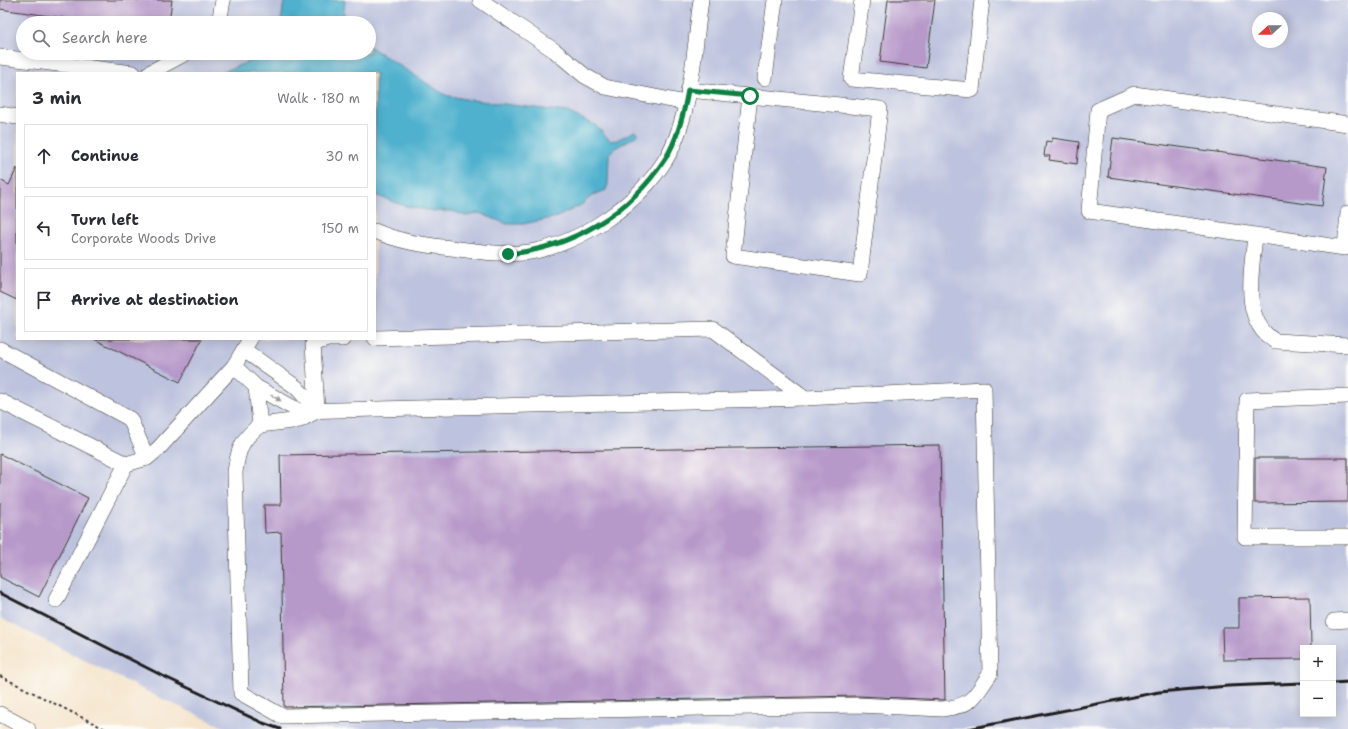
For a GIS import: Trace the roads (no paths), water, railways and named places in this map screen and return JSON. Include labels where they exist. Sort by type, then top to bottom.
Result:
[{"type":"street","points":[[220,16],[223,0]]},
{"type":"street","points":[[480,0],[555,51],[585,76],[605,87],[687,96],[750,96],[880,109],[860,274],[733,256],[750,96]]},
{"type":"street","points":[[376,231],[417,243],[508,254],[530,252],[569,240],[603,223],[639,193],[666,159],[678,130],[687,96],[702,0]]},
{"type":"street","points":[[765,78],[775,0]]},
{"type":"street","points":[[862,0],[851,79],[972,90],[982,0]]},
{"type":"street","points":[[0,58],[16,60]]},
{"type":"street","points":[[18,60],[124,72]]},
{"type":"street","points":[[150,72],[173,60]]},
{"type":"street","points":[[1348,124],[1134,94],[1098,110],[1089,211],[1345,248],[1348,214]]},
{"type":"street","points":[[0,114],[16,116]]},
{"type":"street","points":[[1255,236],[1250,292],[1255,316],[1261,329],[1267,336],[1275,341],[1348,345]]},
{"type":"street","points":[[376,338],[713,329],[805,398]]},
{"type":"street","points":[[317,410],[313,344],[325,340]]},
{"type":"street","points":[[0,401],[126,464],[147,458],[234,366],[247,344],[296,387],[317,410]]},
{"type":"street","points":[[0,349],[130,419],[147,458]]},
{"type":"street","points":[[234,366],[256,387],[299,411],[317,410],[805,398],[984,389],[990,674],[969,703],[955,708],[942,709],[858,705],[282,716],[241,693],[235,472],[238,453],[246,436],[260,424],[300,420],[317,410]]},
{"type":"street","points":[[256,387],[260,424]]},
{"type":"street","points":[[1348,396],[1247,400],[1244,537],[1348,537]]},
{"type":"street","points":[[56,600],[126,464]]},
{"type":"street","points":[[0,714],[28,729]]},
{"type":"water","points":[[284,0],[345,0],[344,16],[282,16]]},
{"type":"water","points":[[376,51],[445,95],[465,99],[567,112],[595,125],[611,141],[617,140],[635,131],[638,135],[615,148],[609,154],[608,184],[606,190],[593,195],[581,205],[557,217],[523,224],[507,224],[479,213],[466,216],[452,211],[433,211],[405,206],[376,195],[376,72],[222,72],[250,61],[376,60]]},
{"type":"railway","points":[[0,593],[163,676],[263,723],[280,729]]},
{"type":"railway","points":[[1336,683],[1348,682]]},
{"type":"railway","points":[[968,729],[1159,692],[1228,686],[1300,683]]}]
